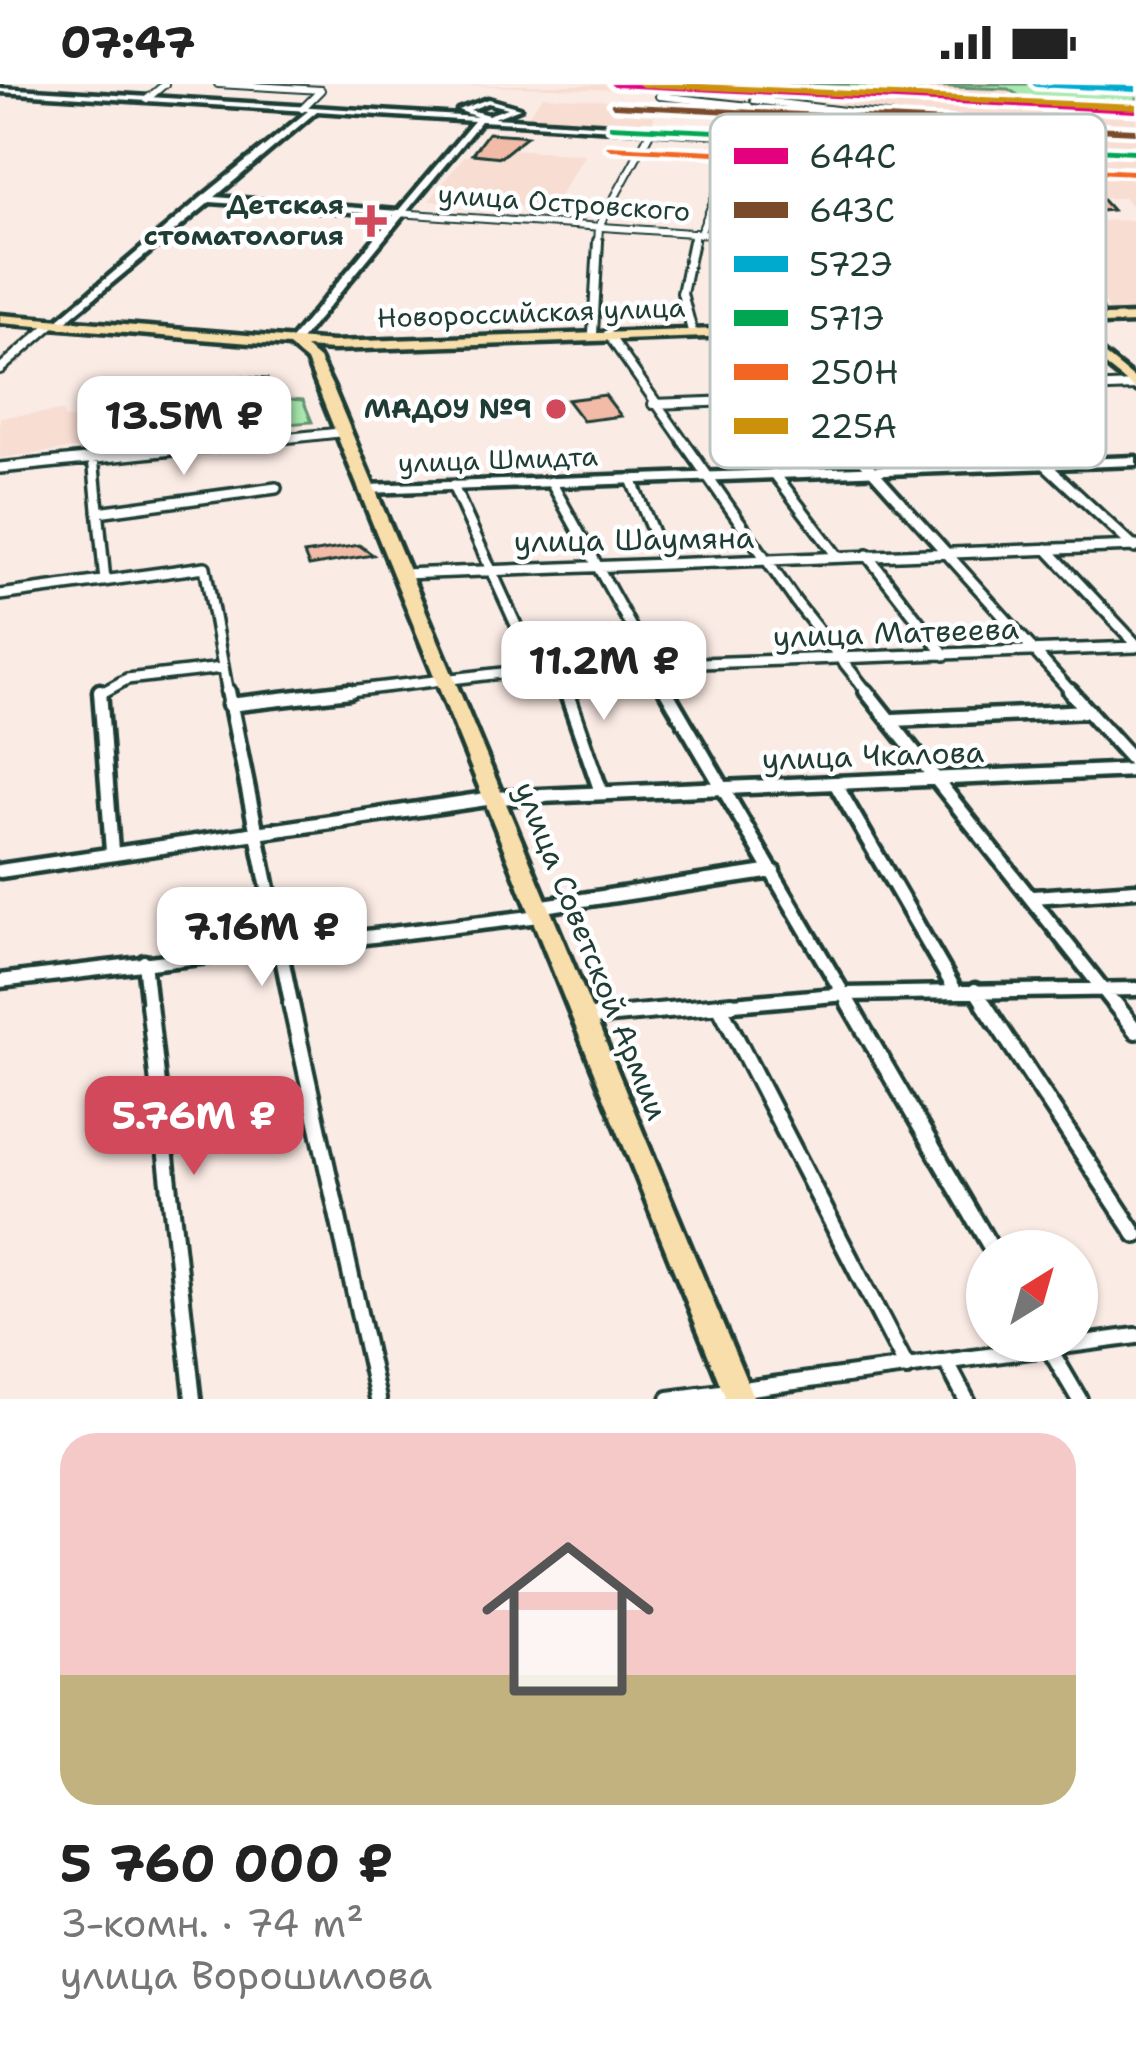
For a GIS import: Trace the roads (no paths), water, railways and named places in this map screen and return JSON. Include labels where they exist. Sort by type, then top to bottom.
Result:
[{"type":"main road","points":[[0,90],[710,133]]},
{"type":"main road","points":[[293,344],[480,118],[508,115],[516,108],[488,101],[464,107],[480,118]]},
{"type":"main road","points":[[55,324],[308,109]]},
{"type":"main road","name":"улица Островского","points":[[205,199],[398,213]]},
{"type":"main road","name":"Новороссийская улица","points":[[1106,320],[1136,319]]},
{"type":"main road","name":"Новороссийская улица","points":[[0,320],[293,344],[710,330]]},
{"type":"main road","name":"улица Советской Армии","points":[[293,344],[313,359],[344,432],[738,1393]]},
{"type":"main road","points":[[1106,362],[1136,386]]},
{"type":"main road","name":"улица Шмидта","points":[[1106,462],[1136,461]]},
{"type":"main road","name":"улица Шмидта","points":[[367,489],[903,468]]},
{"type":"street","points":[[148,99],[165,84]]},
{"type":"street","points":[[218,84],[321,90],[308,109]]},
{"type":"street","points":[[659,96],[858,114]]},
{"type":"street","points":[[747,114],[752,103]]},
{"type":"street","points":[[652,129],[599,226],[601,334],[765,561],[1136,1031]]},
{"type":"street","points":[[692,331],[682,293],[710,203]]},
{"type":"street","name":"улица Островского","points":[[398,213],[710,235]]},
{"type":"street","points":[[0,369],[55,324]]},
{"type":"street","points":[[1106,387],[1136,386]]},
{"type":"street","points":[[653,404],[710,402]]},
{"type":"street","points":[[0,469],[344,432]]},
{"type":"street","points":[[92,457],[105,581]]},
{"type":"street","points":[[1047,468],[1135,547]]},
{"type":"street","points":[[868,469],[1136,767]]},
{"type":"street","points":[[774,473],[837,556]]},
{"type":"street","name":"улица Шмидта","points":[[631,479],[665,562]]},
{"type":"street","points":[[551,482],[592,564],[981,1230]]},
{"type":"street","points":[[453,486],[536,669]]},
{"type":"street","points":[[98,512],[276,488]]},
{"type":"street","name":"улица Шаумяна","points":[[402,574],[1135,547]]},
{"type":"street","name":"улица Матвеева","points":[[1047,549],[1136,645]]},
{"type":"street","points":[[868,555],[945,656]]},
{"type":"street","points":[[0,595],[205,567],[253,830],[377,1399]]},
{"type":"street","name":"улица Матвеева","points":[[229,705],[443,676],[536,669],[1136,645]]},
{"type":"street","points":[[112,851],[100,690],[128,680],[222,668]]},
{"type":"street","points":[[560,669],[601,792]]},
{"type":"street","points":[[893,720],[1089,711]]},
{"type":"street","name":"улица Чкалова","points":[[0,871],[493,798],[1136,767]]},
{"type":"street","points":[[835,783],[955,990]]},
{"type":"street","points":[[0,981],[539,911],[773,871]]},
{"type":"street","points":[[1033,898],[1136,890]]},
{"type":"street","points":[[144,962],[193,1399]]},
{"type":"street","points":[[582,1018],[846,994],[1136,988]]},
{"type":"street","points":[[975,990],[1136,1234]]},
{"type":"street","points":[[719,1006],[907,1368]]},
{"type":"street","points":[[1098,1340],[1136,1336]]},
{"type":"street","points":[[669,1399],[966,1361]]},
{"type":"street","points":[[1057,1362],[1079,1399]]},
{"type":"street","points":[[948,1364],[966,1399]]},
{"type":"railway","points":[[654,86],[1136,114]]},
{"type":"railway","points":[[1106,131],[1136,133]]},
{"type":"place","name":"Детская стоматология","points":[[371,221]]},
{"type":"place","name":"МАДОУ №9","points":[[556,409]]}]
